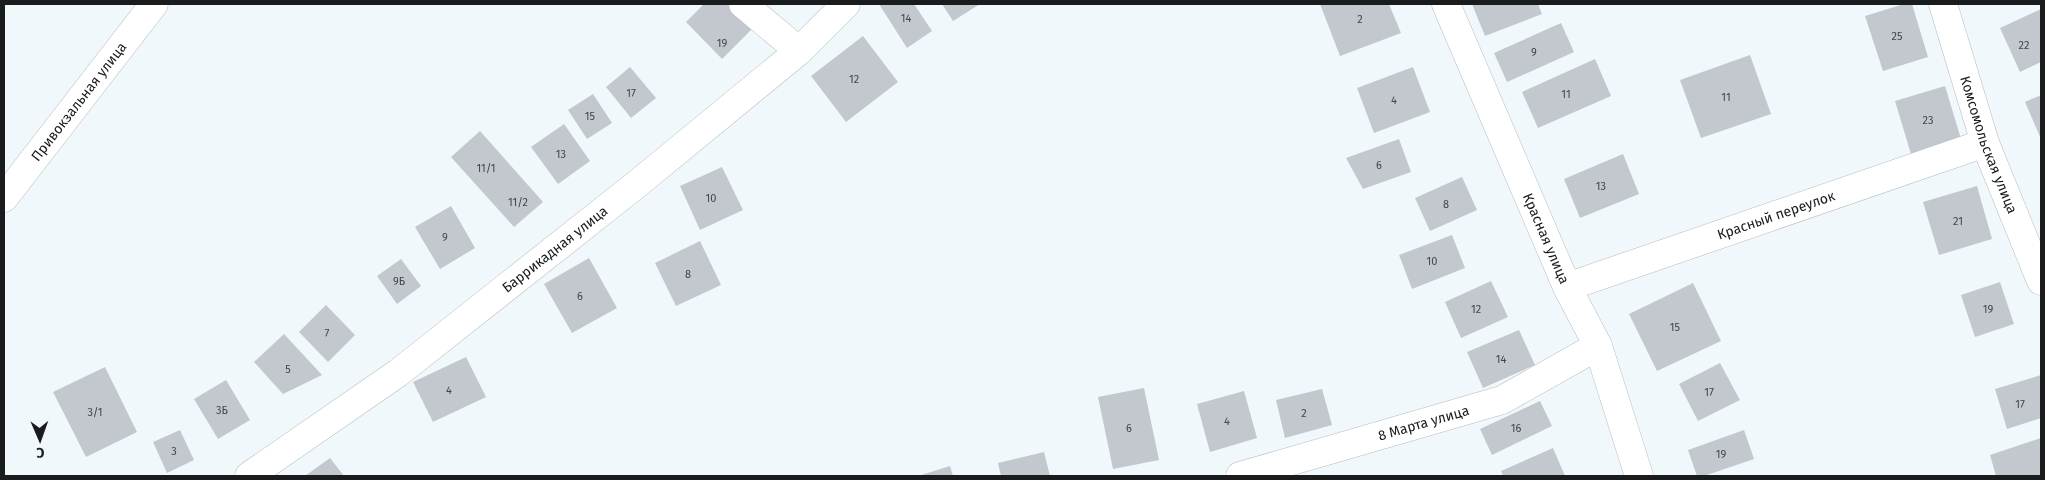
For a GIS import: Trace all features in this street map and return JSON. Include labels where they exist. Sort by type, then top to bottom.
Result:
[{"type":"street","name":"Привокзальная улица","points":[[4,198],[154,4]]},
{"type":"street","points":[[743,4],[800,51]]},
{"type":"street","name":"Баррикадная улица","points":[[249,476],[398,373],[637,184],[800,51],[846,4]]},
{"type":"street","name":"Красная улица","points":[[1446,4],[1567,287],[1598,346],[1640,476]]},
{"type":"street","name":"Комсомольская улица","points":[[1943,4],[1985,143],[2041,281]]},
{"type":"street","name":"Красный переулок","points":[[1567,287],[1985,143]]},
{"type":"street","name":"8 Марта улица","points":[[1240,476],[1502,400],[1598,346]]},
{"type":"building","points":[[704,4],[733,4],[755,26],[722,59],[686,22]]},
{"type":"building","points":[[879,4],[914,4],[932,31],[907,48]]},
{"type":"building","points":[[942,4],[980,4],[953,21]]},
{"type":"building","points":[[1320,4],[1389,4],[1401,33],[1340,56]]},
{"type":"building","points":[[1472,4],[1538,4],[1542,14],[1485,36]]},
{"type":"building","points":[[1904,4],[1912,4],[1928,57],[1883,71],[1865,16]]},
{"type":"building","points":[[2041,9],[2041,62],[2020,72],[2000,28]]},
{"type":"building","points":[[1561,23],[1574,52],[1507,82],[1494,53]]},
{"type":"building","points":[[863,36],[898,82],[846,122],[811,76]]},
{"type":"building","points":[[1750,55],[1771,114],[1701,138],[1680,80]]},
{"type":"building","points":[[1595,59],[1611,96],[1538,128],[1522,92]]},
{"type":"building","points":[[630,67],[656,98],[631,118],[606,87]]},
{"type":"building","points":[[1413,67],[1430,112],[1374,133],[1357,88]]},
{"type":"building","points":[[1945,86],[1961,139],[1911,154],[1895,101]]},
{"type":"building","points":[[593,94],[612,123],[587,139],[568,110]]},
{"type":"building","points":[[2041,95],[2041,139],[2025,102]]},
{"type":"building","points":[[564,124],[590,161],[558,184],[531,147]]},
{"type":"building","points":[[480,131],[543,202],[514,227],[451,157]]},
{"type":"building","points":[[1399,139],[1411,172],[1363,189],[1346,158]]},
{"type":"building","points":[[1623,154],[1639,194],[1580,218],[1564,179]]},
{"type":"building","points":[[722,167],[743,210],[700,230],[680,186]]},
{"type":"building","points":[[1462,177],[1477,210],[1430,231],[1415,198]]},
{"type":"building","points":[[1977,186],[1992,239],[1939,255],[1923,202]]},
{"type":"building","points":[[451,206],[475,248],[440,269],[415,227]]},
{"type":"building","points":[[1452,235],[1465,268],[1412,289],[1399,255]]},
{"type":"building","points":[[700,241],[721,285],[676,306],[655,263]]},
{"type":"building","points":[[589,258],[617,308],[572,333],[544,284]]},
{"type":"building","points":[[401,259],[421,286],[397,304],[377,276]]},
{"type":"building","points":[[1491,281],[1508,317],[1461,338],[1445,302]]},
{"type":"building","points":[[2000,282],[2014,324],[1975,337],[1961,295]]},
{"type":"building","points":[[1693,283],[1721,341],[1657,371],[1629,314]]},
{"type":"building","points":[[326,305],[355,335],[328,362],[299,332]]},
{"type":"building","points":[[1519,330],[1535,365],[1483,388],[1467,352]]},
{"type":"building","points":[[284,334],[322,375],[283,394],[254,362]]},
{"type":"building","points":[[466,357],[486,397],[433,422],[413,382]]},
{"type":"building","points":[[1720,363],[1740,400],[1698,421],[1679,384]]},
{"type":"building","points":[[105,367],[137,432],[86,457],[53,392]]},
{"type":"building","points":[[2041,375],[2041,418],[2007,429],[1995,389]]},
{"type":"building","points":[[226,380],[250,420],[218,439],[194,399]]},
{"type":"building","points":[[1144,388],[1159,460],[1113,469],[1098,397]]},
{"type":"building","points":[[1322,389],[1332,425],[1285,438],[1276,400]]},
{"type":"building","points":[[1244,391],[1257,438],[1210,452],[1197,404]]},
{"type":"building","points":[[1540,401],[1552,426],[1492,455],[1480,429]]},
{"type":"building","points":[[180,430],[194,460],[167,473],[153,442]]},
{"type":"building","points":[[1744,430],[1754,459],[1704,476],[1697,476],[1688,450]]},
{"type":"building","points":[[2041,438],[2041,476],[1996,476],[1990,455]]},
{"type":"building","points":[[1553,448],[1565,476],[1503,476],[1501,471]]},
{"type":"building","points":[[1044,452],[1050,476],[1001,476],[998,463]]},
{"type":"building","points":[[330,458],[344,476],[305,476]]},
{"type":"building","points":[[950,466],[953,476],[918,476]]}]
